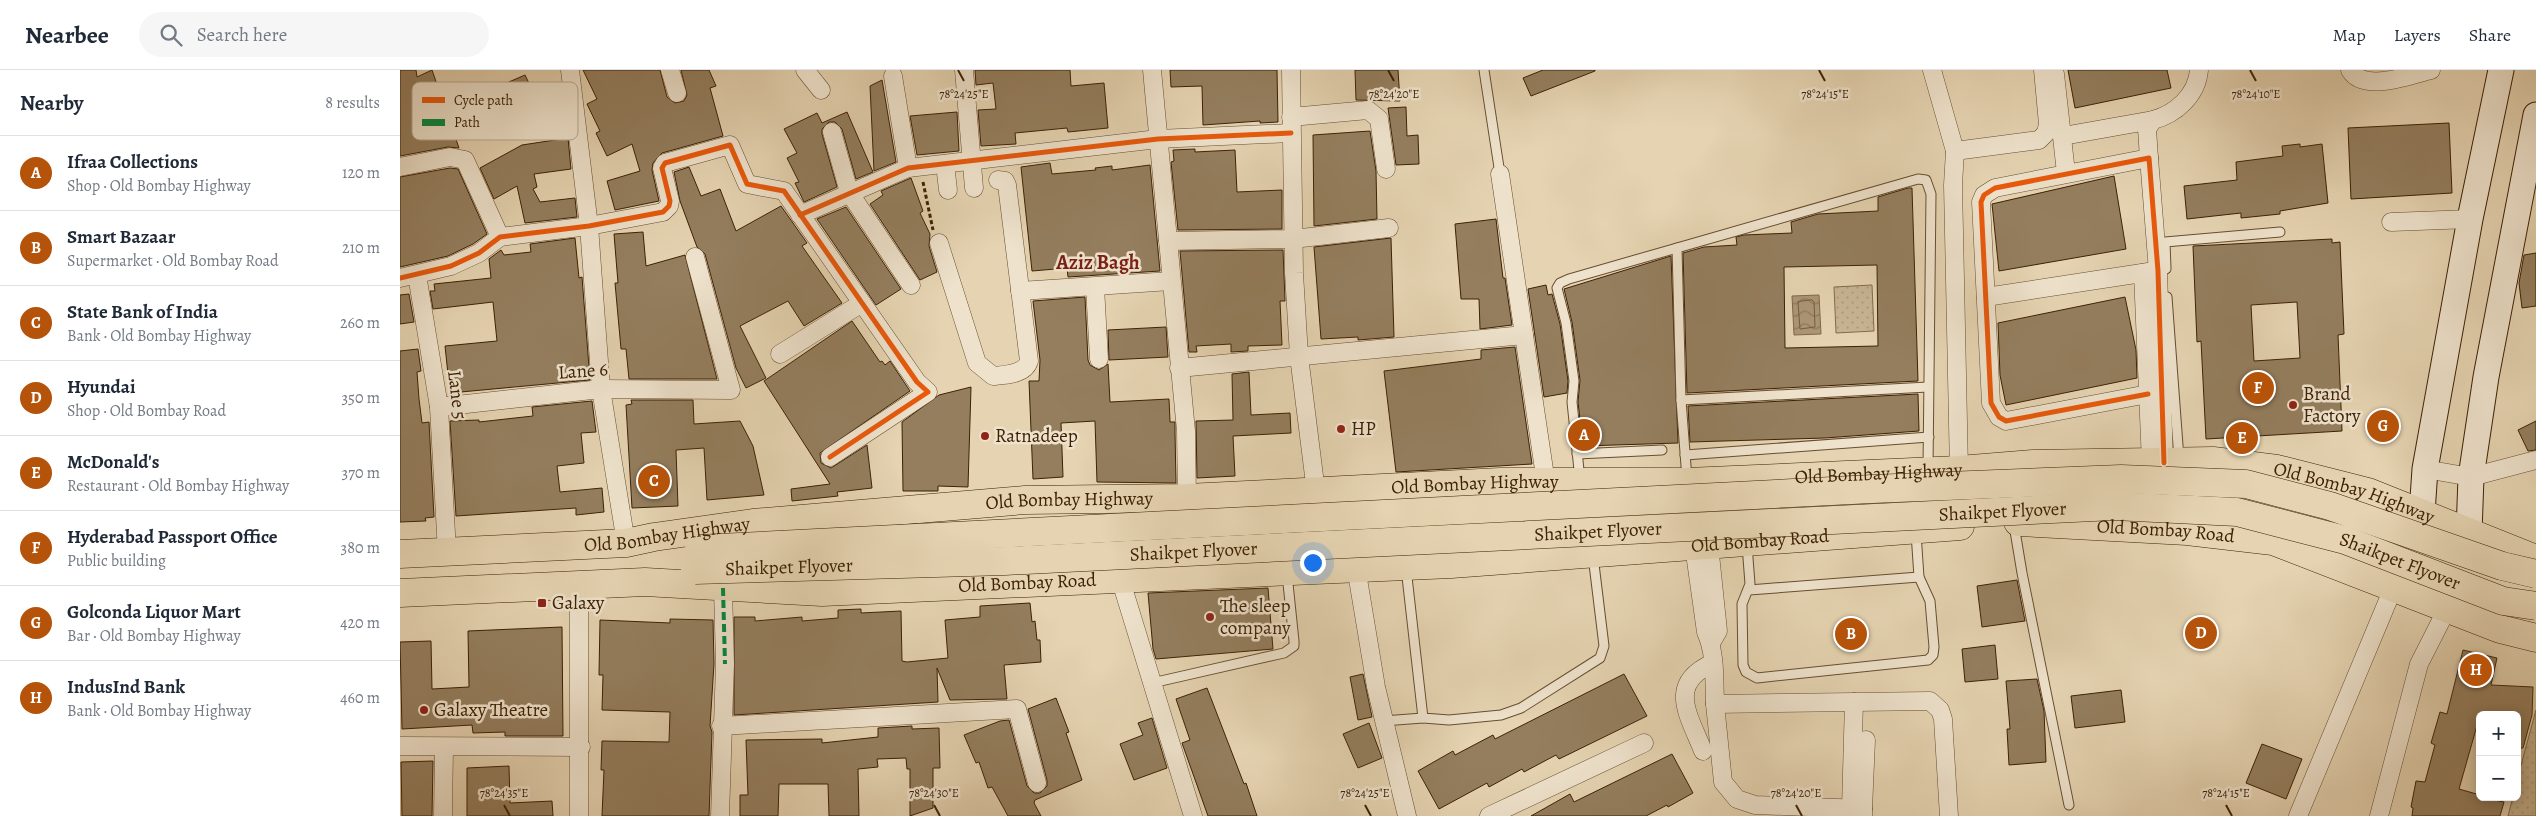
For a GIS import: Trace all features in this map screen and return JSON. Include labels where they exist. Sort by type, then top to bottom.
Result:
[{"type":"main road","name":"Old Bombay Highway","points":[[400,554],[626,543],[654,537],[753,523],[1016,501],[1187,498],[1500,482],[1687,482],[1959,470],[2033,464],[2213,461],[2277,469],[2368,492],[2536,559]]},
{"type":"main road","points":[[2025,522],[2033,464]]},
{"type":"main road","name":"Shaikpet Flyover","points":[[645,582],[697,559],[1872,489],[2121,479],[2246,484],[2330,506],[2502,566],[2536,574]]},
{"type":"main road","name":"Shaikpet Flyover","points":[[654,537],[697,559],[1005,561],[2114,506],[2237,512],[2344,540],[2503,601],[2536,606]]},
{"type":"main road","name":"Old Bombay Road","points":[[723,588],[822,592],[1406,566],[2025,522],[2187,531],[2273,541],[2448,607]]},
{"type":"main road","points":[[400,593],[645,582],[723,588]]},
{"type":"main road","points":[[2448,607],[2500,629],[2536,638]]},
{"type":"street","points":[[670,70],[677,93]]},
{"type":"street","points":[[805,70],[821,90]]},
{"type":"street","points":[[964,70],[974,188]]},
{"type":"street","points":[[1152,70],[1186,431],[1187,498]]},
{"type":"street","points":[[1291,70],[1293,239],[1299,356],[1316,492]]},
{"type":"street","points":[[1932,70],[1955,151],[1953,185],[1959,470]]},
{"type":"street","points":[[1955,151],[2038,140],[2046,133],[2048,124],[2043,70]]},
{"type":"street","points":[[2055,70],[2066,173]]},
{"type":"street","points":[[2063,136],[2164,117],[2185,102],[2193,90],[2200,70]]},
{"type":"street","points":[[2350,70],[2362,81],[2374,82],[2432,70]]},
{"type":"street","points":[[2422,513],[2425,469],[2470,219],[2501,70]]},
{"type":"street","points":[[893,76],[914,167]]},
{"type":"street","points":[[800,215],[849,192],[914,167],[1291,125],[1368,110],[1380,119],[1386,169]]},
{"type":"street","points":[[2470,533],[2470,477],[2486,377],[2533,148],[2536,115]]},
{"type":"street","points":[[2153,120],[2147,129],[2150,272],[2148,394],[2165,462]]},
{"type":"street","points":[[832,132],[849,192],[910,285]]},
{"type":"street","points":[[578,136],[589,226],[601,389],[626,543]]},
{"type":"street","points":[[409,276],[464,261],[500,237],[589,226],[663,212],[669,206],[670,201],[662,168],[665,163],[730,145],[747,184],[784,190],[917,382],[928,392],[830,457]]},
{"type":"street","points":[[400,167],[450,157],[465,160],[500,237]]},
{"type":"street","points":[[939,243],[977,363],[993,376],[1010,375],[1028,365],[1007,185],[1006,181],[998,183],[995,158]]},
{"type":"street","points":[[2148,158],[1994,188],[1984,195],[1981,202],[1991,403],[1999,418],[2006,421],[2148,394]]},
{"type":"street","points":[[945,164],[948,190]]},
{"type":"street","points":[[1500,174],[1546,483]]},
{"type":"street","points":[[2391,222],[2470,219]]},
{"type":"street","points":[[1168,242],[1293,239],[1389,228]]},
{"type":"street","name":"Lane 6","points":[[439,407],[601,389],[731,390],[695,257]]},
{"type":"street","points":[[1986,297],[2150,272]]},
{"type":"street","points":[[2150,272],[2165,462]]},
{"type":"street","name":"Lane 5","points":[[409,276],[439,407],[447,552]]},
{"type":"street","points":[[1020,291],[1171,281]]},
{"type":"street","points":[[1096,287],[1099,359]]},
{"type":"street","points":[[780,354],[862,303]]},
{"type":"street","points":[[1179,368],[1524,335]]},
{"type":"street","points":[[2425,469],[2470,477],[2536,460]]},
{"type":"street","points":[[1702,546],[1718,631],[1710,643],[1723,782],[1738,799],[1755,805],[1859,811]]},
{"type":"street","points":[[1356,567],[1383,721],[1407,816]]},
{"type":"street","points":[[1120,578],[1193,816]]},
{"type":"street","points":[[579,586],[581,748],[579,816]]},
{"type":"street","points":[[2298,816],[2394,586]]},
{"type":"street","points":[[720,816],[721,726],[725,664],[723,588]]},
{"type":"street","points":[[2379,816],[2419,664],[2448,607]]},
{"type":"street","points":[[1703,751],[1685,705],[1684,697],[1688,683],[1697,670],[1713,663]]},
{"type":"street","points":[[1715,704],[1930,701],[1940,710],[1943,719],[1949,816]]},
{"type":"street","points":[[1854,702],[1859,811]]},
{"type":"street","points":[[721,726],[1017,709],[1037,783]]},
{"type":"street","points":[[1859,811],[1866,740]]},
{"type":"street","points":[[1489,816],[1644,744]]},
{"type":"street","points":[[400,746],[581,748]]},
{"type":"street","points":[[443,816],[444,747]]},
{"type":"lane","points":[[1484,70],[1500,174]]},
{"type":"lane","points":[[1580,482],[1572,402],[1574,381],[1566,323],[1557,288],[1560,283],[1918,180],[1926,180],[1931,194],[1928,471]]},
{"type":"lane","points":[[2165,462],[2165,242],[2280,232]]},
{"type":"lane","points":[[1677,248],[1681,400],[1687,482]]},
{"type":"lane","points":[[1681,400],[1928,388]]},
{"type":"lane","points":[[1686,455],[1929,437]]},
{"type":"lane","points":[[1577,454],[1662,450]]},
{"type":"lane","points":[[2025,522],[2022,573],[2069,805]]},
{"type":"lane","points":[[1747,542],[1749,590],[1742,604],[1743,665],[1746,672],[1758,678],[1928,660],[1933,655],[1934,647],[1931,610],[1930,601],[1919,577],[1916,530]]},
{"type":"lane","points":[[1383,721],[1423,718],[1449,720],[1501,715],[1521,708],[1600,658],[1604,646],[1593,554]]},
{"type":"lane","points":[[1406,566],[1423,718]]},
{"type":"lane","points":[[1152,683],[1284,653],[1291,649],[1294,641],[1287,571]]},
{"type":"lane","points":[[1749,590],[1919,577]]},
{"type":"path","points":[[914,167],[934,235],[939,243]]},
{"type":"shaded area","points":[[1872,285],[1874,331],[1836,333],[1834,287]]},
{"type":"shaded area","points":[[2536,710],[2536,816],[2508,816],[2512,801],[2521,801],[2521,765]]},
{"type":"water","points":[[1819,295],[1821,334],[1794,335],[1792,296]]},
{"type":"building","points":[[400,70],[416,70],[417,77],[432,70],[436,82],[412,82],[412,140],[456,140],[459,148],[448,147],[400,156]]},
{"type":"building","points":[[583,70],[660,70],[667,97],[675,103],[684,101],[687,95],[681,70],[709,70],[716,86],[710,88],[723,136],[662,153],[653,163],[652,170],[659,201],[615,210],[607,181],[640,171],[632,144],[607,156],[596,133],[600,131],[587,104],[597,99]]},
{"type":"building","points":[[975,70],[1070,70],[1071,86],[1104,83],[1108,128],[1068,132],[1067,128],[1015,133],[1016,144],[981,146],[978,110],[996,109],[993,83],[976,85]]},
{"type":"building","points":[[1170,70],[1277,70],[1278,122],[1260,123],[1260,121],[1203,125],[1202,86],[1171,87]]},
{"type":"building","points":[[1355,70],[1398,70],[1400,101],[1356,100]]},
{"type":"building","points":[[1543,70],[1595,71],[1531,96],[1523,78]]},
{"type":"building","points":[[2068,70],[2167,70],[2171,88],[2075,108]]},
{"type":"building","points":[[525,75],[528,82],[509,82]]},
{"type":"building","points":[[882,80],[896,162],[874,171],[870,86]]},
{"type":"building","points":[[1406,107],[1407,136],[1418,135],[1419,164],[1396,165],[1388,108]]},
{"type":"building","points":[[847,112],[873,172],[856,179],[842,129],[835,122],[829,122],[822,129],[822,134],[837,187],[804,202],[795,183],[799,182],[787,158],[797,153],[784,129],[817,113],[822,123]]},
{"type":"building","points":[[957,112],[959,151],[917,155],[910,116]]},
{"type":"building","points":[[2449,123],[2452,193],[2351,199],[2348,128]]},
{"type":"building","points":[[1370,131],[1376,171],[1377,219],[1314,226],[1313,135]]},
{"type":"building","points":[[568,140],[571,169],[534,174],[537,187],[533,189],[540,202],[575,198],[577,217],[525,223],[517,186],[494,199],[480,168],[522,145]]},
{"type":"building","points":[[2300,144],[2300,147],[2322,144],[2328,203],[2280,211],[2280,214],[2241,218],[2241,213],[2187,219],[2184,186],[2237,180],[2236,162],[2283,156],[2282,146]]},
{"type":"building","points":[[1195,149],[1195,152],[1235,150],[1237,192],[1282,190],[1282,229],[1178,230],[1171,162],[1174,161],[1173,150]]},
{"type":"building","points":[[1050,163],[1052,174],[1096,170],[1095,168],[1112,166],[1112,170],[1150,165],[1160,271],[1068,277],[1067,268],[1032,271],[1021,167]]},
{"type":"building","points":[[689,167],[701,196],[720,189],[736,231],[781,206],[807,243],[802,246],[842,303],[804,326],[788,301],[740,326],[766,378],[746,388],[736,368],[705,254],[697,247],[680,201],[674,172]]},
{"type":"building","points":[[450,168],[458,169],[487,234],[473,244],[448,256],[400,267],[400,177]]},
{"type":"building","points":[[2114,176],[2126,249],[1999,271],[1992,204]]},
{"type":"building","points":[[911,178],[923,211],[920,213],[930,234],[929,246],[937,272],[920,280],[870,204],[883,195],[881,191]]},
{"type":"building","points":[[1912,188],[1918,381],[1687,393],[1683,253],[1704,247],[1737,245],[1736,237],[1744,235],[1792,233],[1791,222],[1818,214],[1878,211],[1878,197]],"holes":[[[1877,265],[1878,346],[1785,348],[1784,267]]]},
{"type":"building","points":[[846,207],[901,289],[876,305],[817,219]]},
{"type":"building","points":[[1496,219],[1503,278],[1505,278],[1512,325],[1480,329],[1479,299],[1461,299],[1455,224]]},
{"type":"building","points":[[643,232],[646,266],[685,255],[717,379],[629,379],[626,349],[621,349],[615,283],[618,283],[614,234]]},
{"type":"building","points":[[575,238],[579,278],[582,277],[590,380],[450,393],[445,346],[497,341],[493,302],[433,309],[430,291],[435,291],[434,284],[491,278],[489,259],[501,250],[504,255],[531,252],[530,244]]},
{"type":"building","points":[[1391,238],[1394,337],[1358,340],[1358,337],[1321,339],[1314,247]]},
{"type":"building","points":[[2332,239],[2332,243],[2340,242],[2344,334],[2338,335],[2342,431],[2206,439],[2201,341],[2197,342],[2193,246]],"holes":[[[2297,302],[2300,358],[2254,361],[2251,305]]]},
{"type":"building","points":[[1283,250],[1285,301],[1280,301],[1282,345],[1248,346],[1248,351],[1231,352],[1231,344],[1196,346],[1197,352],[1189,352],[1180,251]]},
{"type":"building","points":[[2536,253],[2536,306],[2522,308],[2519,283],[2524,255]]},
{"type":"building","points":[[1671,256],[1678,443],[1583,446],[1578,402],[1580,380],[1572,322],[1564,289]]},
{"type":"building","points":[[1546,285],[1548,295],[1552,294],[1560,324],[1568,381],[1567,393],[1544,397],[1528,289]]},
{"type":"building","points":[[409,294],[414,322],[400,324],[400,295]]},
{"type":"building","points":[[1085,297],[1088,360],[1090,365],[1099,370],[1108,364],[1110,402],[1169,399],[1170,422],[1175,422],[1176,483],[1097,482],[1095,421],[1061,423],[1063,477],[1033,479],[1029,381],[1039,381],[1040,360],[1033,301]]},
{"type":"building","points":[[2125,297],[2136,350],[2137,378],[2006,405],[2000,375],[1998,323]]},
{"type":"building","points":[[852,321],[880,362],[882,361],[885,365],[890,361],[910,391],[820,453],[821,463],[831,468],[867,445],[872,488],[837,492],[838,496],[792,501],[791,489],[830,484],[764,381]]},
{"type":"building","points":[[1166,327],[1168,357],[1109,360],[1108,330]]},
{"type":"building","points":[[1515,347],[1532,464],[1396,472],[1384,371],[1481,359],[1481,350]]},
{"type":"building","points":[[418,349],[421,371],[417,372],[422,423],[429,422],[434,517],[425,518],[426,521],[400,522],[400,351]]},
{"type":"building","points":[[1249,372],[1251,415],[1290,413],[1291,433],[1233,436],[1235,476],[1197,478],[1196,421],[1233,420],[1232,374]]},
{"type":"building","points":[[971,387],[968,487],[938,486],[938,491],[903,491],[902,422],[939,395]]},
{"type":"building","points":[[1918,394],[1919,431],[1825,438],[1690,442],[1688,406]]},
{"type":"building","points":[[631,400],[693,400],[694,424],[740,421],[753,446],[764,495],[707,500],[704,448],[676,450],[678,506],[632,508],[626,405],[632,404]]},
{"type":"building","points":[[592,401],[596,432],[581,433],[584,463],[557,466],[560,492],[602,488],[604,512],[576,515],[576,508],[456,516],[450,421],[479,420],[479,422],[533,416],[532,407]]},
{"type":"building","points":[[2536,421],[2536,450],[2528,451],[2518,430]]},
{"type":"building","points":[[2017,580],[2025,621],[1982,627],[1977,586]]},
{"type":"building","name":"The sleep company","points":[[1268,588],[1273,649],[1156,659],[1153,649],[1148,593]]},
{"type":"building","points":[[1030,603],[1032,622],[1035,621],[1037,640],[1040,640],[1041,662],[1004,665],[1007,699],[950,700],[937,668],[938,702],[734,715],[734,617],[755,617],[755,621],[802,617],[802,621],[838,618],[838,610],[861,609],[861,613],[901,611],[902,661],[907,662],[948,658],[945,620],[980,617],[980,606]]},
{"type":"building","points":[[670,619],[713,620],[714,664],[710,726],[712,732],[709,816],[602,816],[604,770],[601,770],[602,741],[669,742],[670,712],[602,710],[603,675],[599,675],[600,620],[670,623]]},
{"type":"building","points":[[562,627],[563,736],[505,736],[505,732],[473,733],[472,725],[402,729],[400,642],[431,641],[432,689],[469,687],[468,631]]},
{"type":"building","points":[[1995,645],[1998,679],[1965,682],[1962,649]]},
{"type":"building","points":[[2463,650],[2497,658],[2491,685],[2533,687],[2532,715],[2523,748],[2521,748],[2521,711],[2476,711],[2476,729],[2459,789],[2476,794],[2476,801],[2504,802],[2500,816],[2412,816],[2413,808],[2411,807],[2416,781],[2425,782],[2435,745],[2431,743],[2440,712],[2447,714]]},
{"type":"building","points":[[1363,674],[1372,717],[1358,720],[1350,677]]},
{"type":"building","points":[[1624,674],[1647,716],[1559,759],[1556,755],[1524,772],[1522,769],[1489,787],[1487,783],[1439,809],[1418,771],[1453,751],[1455,755],[1493,735],[1495,739]]},
{"type":"building","points":[[2037,679],[2044,711],[2046,762],[2009,765],[2007,729],[2010,729],[2006,681]]},
{"type":"building","points":[[1207,688],[1244,784],[1246,783],[1257,816],[1208,816],[1182,743],[1190,740],[1176,699]]},
{"type":"building","points":[[2121,690],[2125,722],[2075,728],[2071,696]]},
{"type":"building","points":[[1056,698],[1069,732],[1066,733],[1082,780],[1035,800],[1034,803],[1041,816],[1008,816],[992,787],[988,788],[979,762],[976,763],[964,735],[1000,721],[1009,720],[1027,786],[1034,793],[1040,793],[1047,786],[1047,780],[1028,709]]},
{"type":"building","points":[[1152,718],[1167,768],[1134,780],[1120,744],[1143,735],[1138,723]]},
{"type":"building","points":[[1369,723],[1382,758],[1358,768],[1343,734]]},
{"type":"building","points":[[912,726],[912,729],[939,728],[940,768],[933,768],[933,808],[910,816],[910,769],[907,769],[906,758],[877,759],[878,767],[858,769],[859,816],[829,816],[828,784],[779,784],[778,816],[740,816],[740,795],[748,795],[746,740],[822,739],[822,743],[878,737],[878,728]]},
{"type":"building","points":[[2262,744],[2302,759],[2286,799],[2246,783]]},
{"type":"building","points":[[1672,754],[1693,793],[1668,807],[1667,805],[1646,816],[1531,816],[1570,794],[1574,802]]},
{"type":"building","points":[[433,761],[432,816],[402,816],[401,762]]},
{"type":"building","points":[[509,766],[510,803],[552,801],[553,816],[467,816],[467,768]]},
{"type":"marked path","points":[[723,588],[725,664]]},
{"type":"cycle path","points":[[800,215],[908,168],[1158,139],[1291,133]]},
{"type":"cycle path","points":[[400,278],[451,266],[479,253],[500,237],[589,226],[663,212],[669,206],[670,201],[662,168],[665,163],[730,145],[747,184],[784,191],[917,382],[928,392],[830,457]]},
{"type":"cycle path","points":[[2148,394],[2006,421],[1999,417],[1991,403],[1981,202],[1984,195],[1995,188],[2149,158],[2158,271],[2164,463]]},
{"type":"place","name":"Hyderabad Passport Office","points":[[2258,388]]},
{"type":"place","name":"Brand Factory","points":[[2293,405]]},
{"type":"place","name":"Golconda Liquor Mart","points":[[2383,426]]},
{"type":"place","name":"HP","points":[[1341,429]]},
{"type":"place","name":"Ifraa Collections","points":[[1584,435]]},
{"type":"place","name":"Ratnadeep","points":[[985,436]]},
{"type":"place","name":"McDonald's","points":[[2242,438]]},
{"type":"place","name":"State Bank of India","points":[[654,481]]},
{"type":"place","name":"Galaxy","points":[[542,603]]},
{"type":"place","name":"The sleep company","points":[[1210,617]]},
{"type":"place","name":"Hyundai","points":[[2201,633]]},
{"type":"place","name":"Smart Bazaar","points":[[1851,634]]},
{"type":"place","name":"IndusInd Bank","points":[[2476,670]]},
{"type":"place","name":"Galaxy Theatre","points":[[424,710]]},
{"type":"district","name":"Aziz Bagh","points":[[1098,262]]}]
